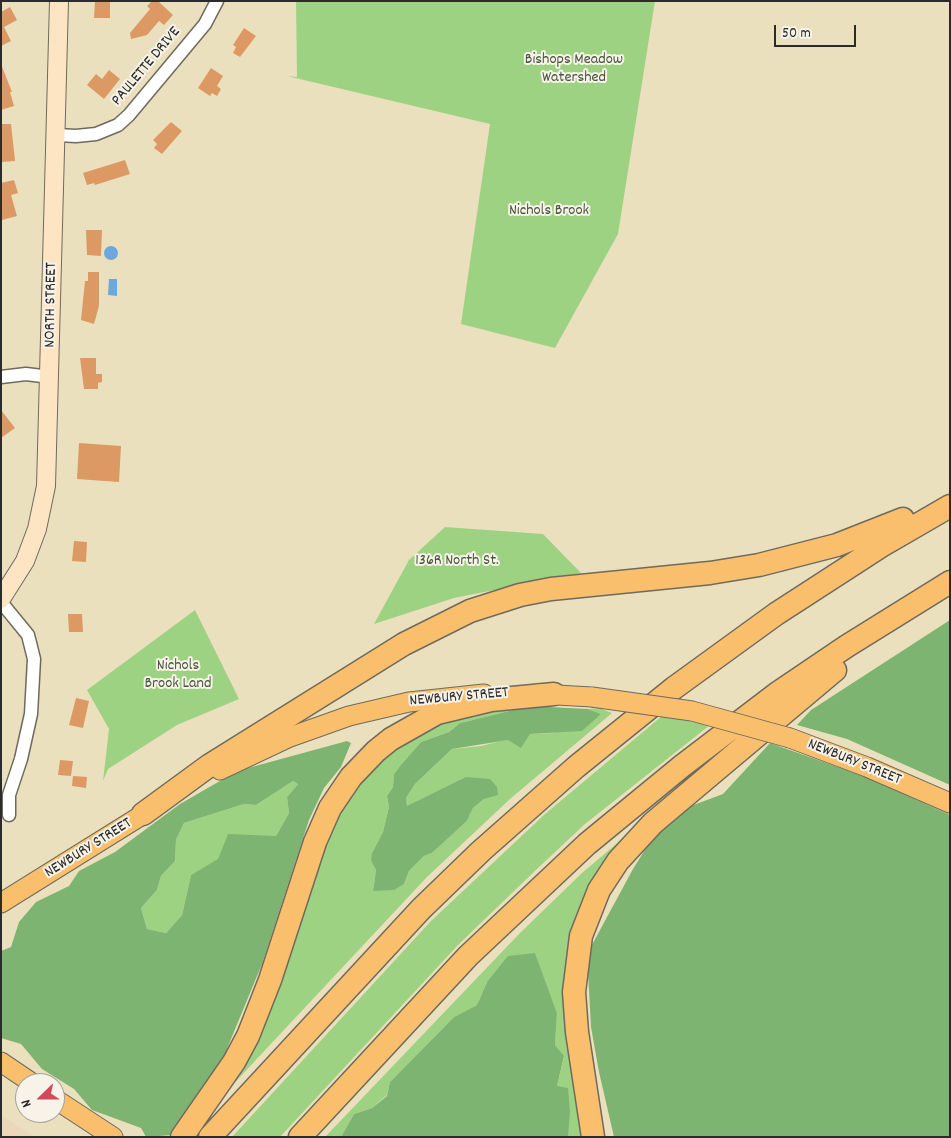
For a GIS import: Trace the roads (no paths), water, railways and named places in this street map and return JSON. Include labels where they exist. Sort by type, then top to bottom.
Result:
[{"type":"highway","points":[[143,814],[210,765],[396,648],[470,611],[504,600],[551,589],[726,571],[790,558],[868,534],[950,498]]},
{"type":"highway","points":[[210,1137],[421,909],[481,851],[569,772],[660,698],[776,614],[881,546],[950,506]]},
{"type":"highway","points":[[300,1137],[468,956],[587,844],[676,771],[765,702],[840,651],[950,582]]},
{"type":"highway","points":[[593,1137],[575,1013],[575,979],[578,953],[586,921],[608,874],[640,835],[684,796],[916,603]]},
{"type":"highway","points":[[182,1137],[226,1075],[248,1036],[270,980],[315,842],[330,808],[351,777],[376,750],[391,739],[437,713],[492,700],[554,694]]},
{"type":"main road","name":"NEWBURY STREET","points":[[1,903],[143,814],[251,754],[290,736],[350,716],[409,702],[451,697],[504,693],[554,694],[592,697],[692,711],[790,738],[867,767],[950,803]]},
{"type":"main road","points":[[1,908],[24,890]]},
{"type":"main road","points":[[1,1062],[17,1073]]},
{"type":"main road","points":[[1,1069],[15,1076]]},
{"type":"main road","points":[[65,1106],[113,1137]]},
{"type":"street","name":"NORTH STREET","points":[[1,601],[25,561],[42,512],[46,486],[58,135],[59,1]]},
{"type":"street","name":"PAULETTE DRIVE","points":[[58,135],[96,134],[118,125],[129,115],[205,24],[217,1]]},
{"type":"street","points":[[1,377],[26,374],[50,377]]},
{"type":"street","points":[[1,601],[28,635],[34,659],[31,714],[21,759],[9,795],[9,815]]},
{"type":"water","points":[[111,246],[116,248],[118,253],[116,258],[111,260],[106,258],[104,253],[106,248]]},
{"type":"water","points":[[109,279],[117,279],[117,296],[108,295]]},
{"type":"park label","name":"Bishops Meadow Watershed","points":[[574,70]]},
{"type":"park label","name":"Nichols Brook","points":[[549,212]]},
{"type":"park label","name":"136R North St.","points":[[457,562]]},
{"type":"park label","name":"Nichols Brook Land","points":[[178,676]]}]
